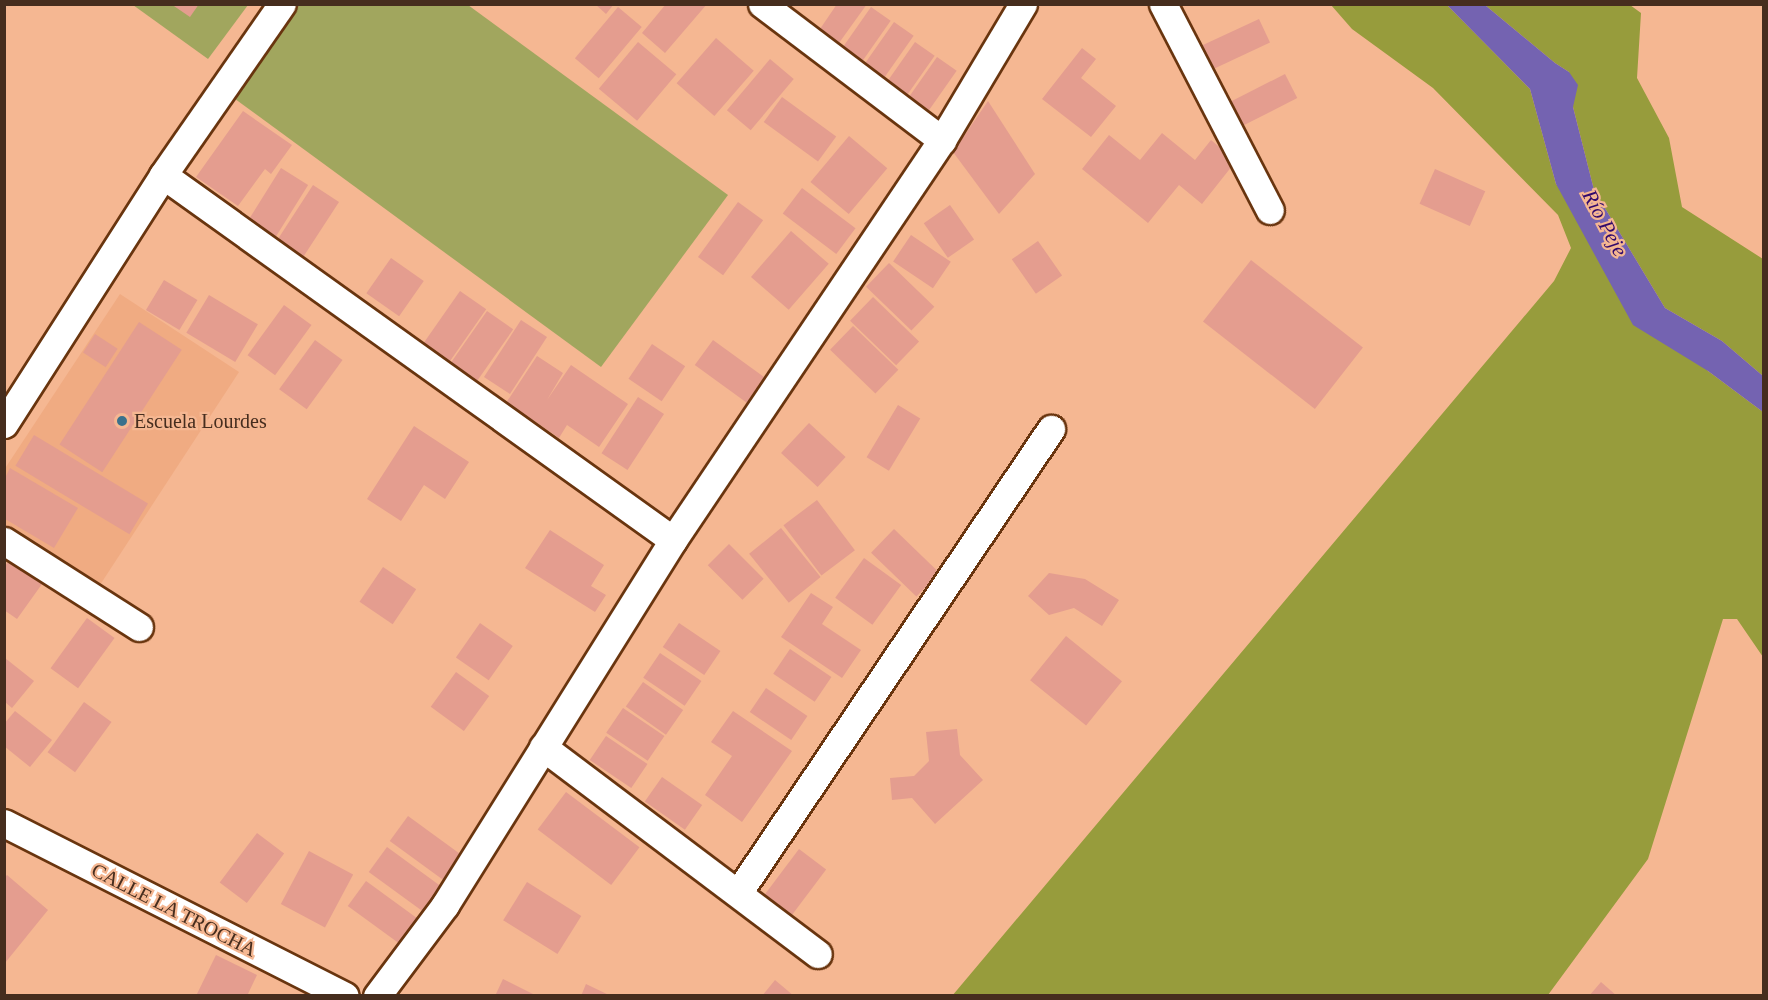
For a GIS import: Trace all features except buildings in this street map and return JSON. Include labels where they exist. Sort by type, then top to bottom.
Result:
[{"type":"street","points":[[4,424],[163,175],[282,4]]},
{"type":"street","points":[[762,4],[942,140]]},
{"type":"street","points":[[377,996],[445,905],[673,540],[942,140],[1023,4]]},
{"type":"street","points":[[1163,4],[1270,210]]},
{"type":"street","points":[[163,175],[673,540]]},
{"type":"street","points":[[738,893],[1051,429]]},
{"type":"street","points":[[4,541],[139,627]]},
{"type":"street","points":[[543,747],[818,954]]},
{"type":"street","name":"CALLE LA TROCHA","points":[[4,823],[345,996]]},
{"type":"shaded area","name":"Escuela Lourdes","points":[[120,294],[239,372],[98,588],[5,527],[4,470]]},
{"type":"green space","points":[[133,5],[248,5],[208,59]]},
{"type":"green space","points":[[299,5],[468,5],[728,195],[601,367],[231,96]]},
{"type":"green space","points":[[1331,5],[1447,5],[1530,89],[1556,184],[1708,371],[1763,412],[1763,657],[1737,619],[1723,619],[1648,859],[1548,995],[952,996],[1554,281],[1571,248],[1558,215],[1433,88],[1352,29]]},
{"type":"green space","points":[[1485,5],[1630,5],[1641,13],[1637,78],[1669,138],[1682,207],[1763,259],[1763,376],[1722,341],[1665,308],[1594,190],[1573,107],[1569,72]]},
{"type":"water","name":"Río Peje","points":[[1447,5],[1485,5],[1569,72],[1578,85],[1573,107],[1594,190],[1665,308],[1722,341],[1763,376],[1763,412],[1708,371],[1633,325],[1556,184],[1530,89]]},
{"type":"place","name":"Escuela Lourdes","points":[[122,421]]}]
